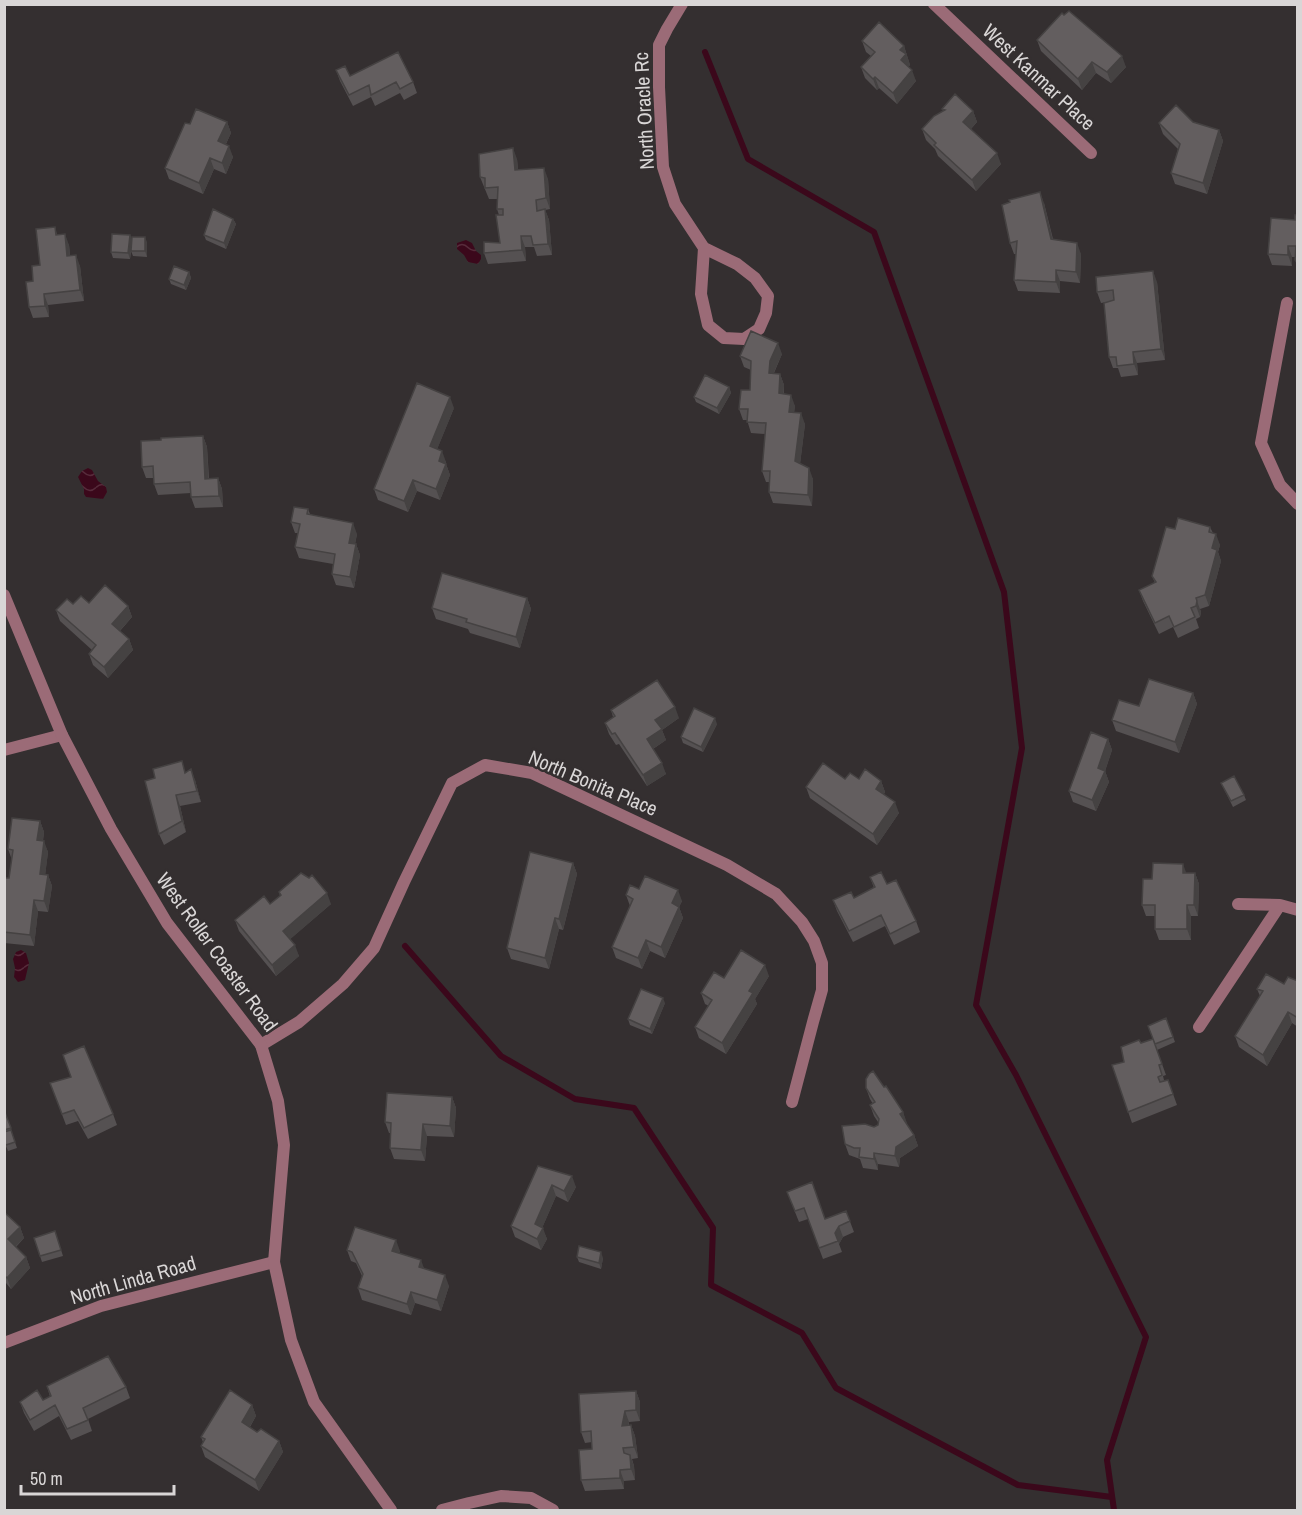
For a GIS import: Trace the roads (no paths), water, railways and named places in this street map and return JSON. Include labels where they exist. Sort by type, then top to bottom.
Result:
[{"type":"street","name":"North Oracle Rc","points":[[682,4],[658,45],[663,167],[675,204],[704,248]]},
{"type":"street","name":"West Kanmar Place","points":[[934,4],[1091,153]]},
{"type":"street","points":[[704,248],[736,264],[755,278],[768,296],[766,313],[759,329],[744,339],[724,338],[708,325],[701,294],[704,248]]},
{"type":"street","points":[[1287,303],[1261,443],[1280,485],[1298,504]]},
{"type":"street","name":"West Roller Coaster Road","points":[[4,595],[62,735],[111,829],[167,923],[261,1045],[278,1101],[284,1145],[274,1262],[291,1340],[314,1402],[391,1510]]},
{"type":"street","points":[[4,750],[62,735]]},
{"type":"street","name":"North Bonita Place","points":[[261,1045],[299,1022],[343,984],[374,948],[452,783],[485,765],[532,773],[727,865],[776,894],[802,922],[814,941],[822,963],[822,990],[792,1102]]},
{"type":"street","points":[[1238,904],[1280,905],[1298,910]]},
{"type":"street","points":[[1199,1027],[1280,905]]},
{"type":"street","name":"North Linda Road","points":[[4,1343],[101,1306],[274,1262]]},
{"type":"street","points":[[442,1510],[501,1496],[531,1498],[553,1510]]},
{"type":"water","points":[[466,240],[472,243],[481,255],[478,264],[468,262],[457,249],[457,243]]},
{"type":"water","points":[[88,468],[106,487],[107,492],[103,499],[86,497],[84,494],[78,477]]},
{"type":"water","points":[[21,950],[26,953],[29,963],[25,980],[18,982],[14,977],[13,959],[16,952]]},
{"type":"waterway","points":[[705,52],[748,159],[874,232],[1004,592],[1022,748],[976,1005],[1016,1075],[1146,1337],[1107,1460],[1114,1510]]},
{"type":"waterway","points":[[405,946],[501,1056],[575,1099],[634,1108],[713,1228],[711,1285],[802,1333],[836,1388],[1018,1485],[1112,1497]]}]
